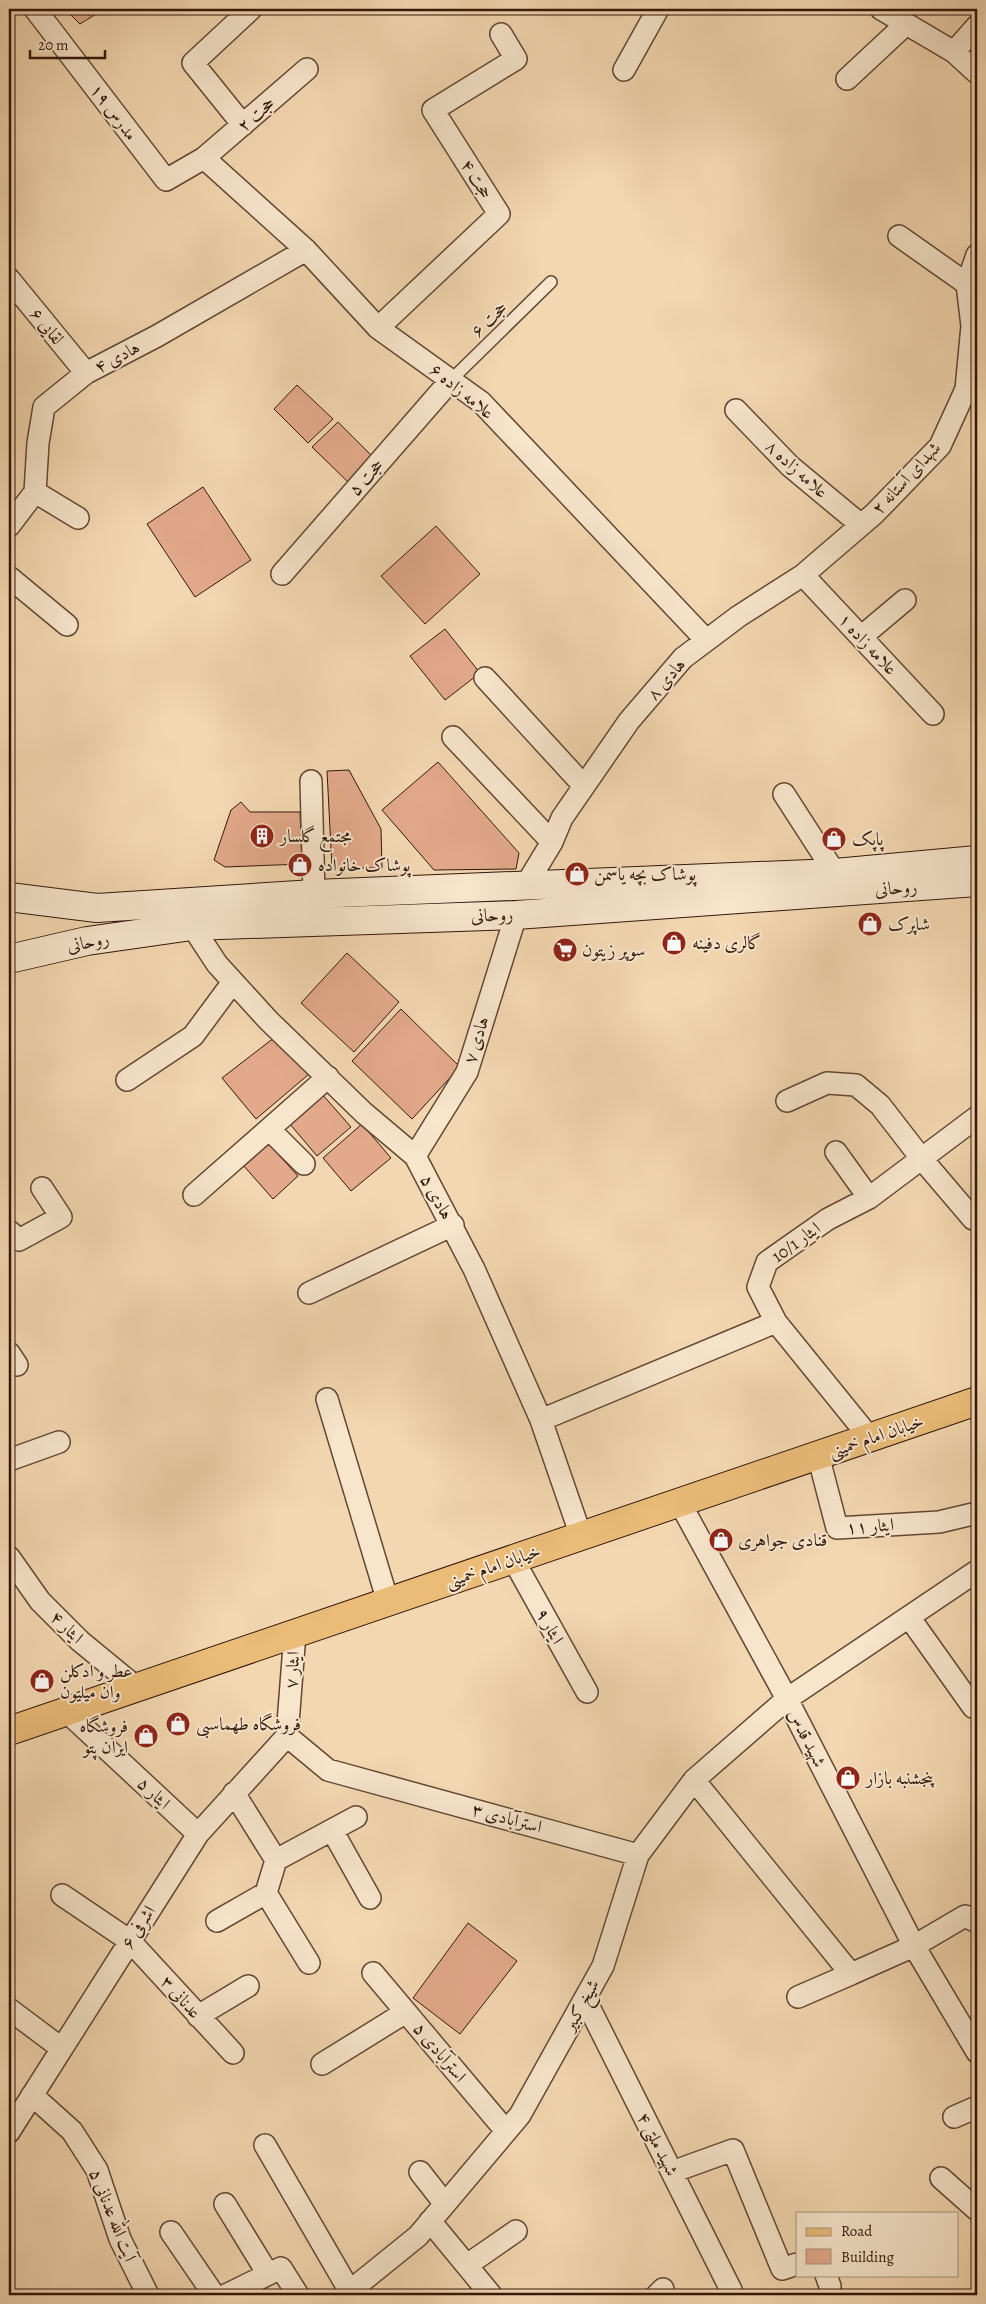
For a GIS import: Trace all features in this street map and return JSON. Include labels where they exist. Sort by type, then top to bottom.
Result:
[{"type":"main road","name":"روحانی","points":[[9,897],[97,908],[314,894],[835,873],[977,860]]},
{"type":"main road","name":"روحانی","points":[[9,959],[87,941],[192,926],[516,915],[977,882]]},
{"type":"main road","points":[[402,891],[402,918]]},
{"type":"main road","name":"خیابان امام خمینی","points":[[9,1731],[977,1401]]},
{"type":"street","name":"مدرس ۱۹","points":[[35,9],[166,180],[204,158]]},
{"type":"street","points":[[243,124],[192,63],[251,9]]},
{"type":"street","points":[[624,70],[658,9]]},
{"type":"street","points":[[881,9],[954,52],[977,72]]},
{"type":"street","points":[[847,79],[906,24]]},
{"type":"street","points":[[954,52],[977,26]]},
{"type":"street","name":"حجت ۴","points":[[378,328],[499,214],[434,110],[516,59],[502,34]]},
{"type":"street","name":"حجت ۲","points":[[204,158],[307,69]]},
{"type":"street","name":"علامه زاده ۶","points":[[204,158],[306,250],[378,328],[481,402],[706,640]]},
{"type":"street","points":[[898,236],[967,284]]},
{"type":"street","name":"هادی ۴","points":[[36,492],[38,443],[44,407],[86,373],[157,336],[306,250]]},
{"type":"street","name":"شهدای آستانه ۲","points":[[862,525],[940,446],[966,389],[973,355],[967,284],[977,255]]},
{"type":"street","name":"لقایی ۶","points":[[9,279],[86,373]]},
{"type":"street","name":"حجت ۵","points":[[282,574],[451,380]]},
{"type":"street","name":"علامه زاده ۸","points":[[736,410],[790,466],[862,525]]},
{"type":"street","points":[[9,526],[36,492],[78,518]]},
{"type":"street","name":"هادی ۸","points":[[526,885],[552,842],[562,818],[584,786],[630,721],[683,658],[739,616],[803,575],[862,525]]},
{"type":"street","name":"علامه زاده ۱","points":[[803,575],[933,714]]},
{"type":"street","points":[[9,577],[67,625]]},
{"type":"street","points":[[861,637],[905,600]]},
{"type":"street","points":[[485,678],[584,786]]},
{"type":"street","points":[[453,737],[552,842]]},
{"type":"street","points":[[311,781],[314,894]]},
{"type":"street","points":[[784,794],[835,873]]},
{"type":"street","name":"هادی ۷","points":[[415,1156],[467,1072],[516,915]]},
{"type":"street","name":"هادی ۵","points":[[192,926],[217,964],[269,1021],[364,1113],[415,1156],[453,1225],[541,1420],[581,1536]]},
{"type":"street","points":[[127,1080],[193,1036],[233,982]]},
{"type":"street","points":[[194,1196],[328,1077]]},
{"type":"street","points":[[787,1101],[827,1083],[856,1084],[880,1105],[921,1158],[973,1218]]},
{"type":"street","name":"ایثار 10/1","points":[[870,1438],[776,1322],[758,1287],[767,1262],[828,1219],[868,1198],[977,1117]]},
{"type":"street","points":[[269,1129],[304,1164]]},
{"type":"street","points":[[836,1152],[868,1198]]},
{"type":"street","points":[[9,1231],[19,1240],[61,1217],[42,1188]]},
{"type":"street","points":[[309,1293],[453,1225]]},
{"type":"street","points":[[541,1420],[776,1322]]},
{"type":"street","points":[[327,1399],[388,1602]]},
{"type":"street","points":[[9,1460],[59,1442]]},
{"type":"street","name":"ایثار ۱۱","points":[[818,1455],[837,1528],[939,1522],[977,1513]]},
{"type":"street","name":"شهید قدس","points":[[680,1502],[787,1699],[914,1946],[977,2049]]},
{"type":"street","name":"ایثار ۴","points":[[9,1557],[40,1601],[80,1641],[136,1687]]},
{"type":"street","name":"ایثار ۹","points":[[513,1559],[587,1692]]},
{"type":"street","name":"شیخ کبیر","points":[[349,2294],[418,2236],[520,2115],[603,1966],[638,1855],[694,1780],[787,1699],[977,1571]]},
{"type":"street","points":[[909,1617],[973,1707],[977,1706]]},
{"type":"street","name":"ایثار ۷","points":[[287,1736],[294,1646],[292,1634]]},
{"type":"street","name":"ایثار ۵","points":[[66,1711],[198,1834]]},
{"type":"street","name":"استرآبادی ٣","points":[[287,1736],[328,1770],[638,1855]]},
{"type":"street","name":"اشرفی ۶","points":[[9,2132],[198,1834],[287,1736]]},
{"type":"street","points":[[694,1780],[851,1974]]},
{"type":"street","points":[[234,1793],[276,1860]]},
{"type":"street","points":[[217,1920],[266,1893],[276,1860],[356,1817]]},
{"type":"street","points":[[332,1830],[370,1898]]},
{"type":"street","points":[[266,1893],[309,1963]]},
{"type":"street","name":"عدنانی ۳","points":[[62,1895],[130,1941],[233,2054]]},
{"type":"street","points":[[798,1997],[914,1946],[965,1916],[977,1922]]},
{"type":"street","name":"استرآبادی ۵","points":[[373,1973],[506,2131]]},
{"type":"street","points":[[198,2016],[248,1986]]},
{"type":"street","name":"شهید ملتی ۴","points":[[585,1999],[731,2290]]},
{"type":"street","points":[[9,2009],[61,2048]]},
{"type":"street","points":[[322,2064],[406,2012]]},
{"type":"street","name":"آیت الله عدنانی ۵","points":[[32,2095],[72,2131],[97,2170],[120,2239],[148,2295]]},
{"type":"street","points":[[954,2117],[977,2107]]},
{"type":"street","points":[[265,2145],[349,2294]]},
{"type":"street","points":[[672,2172],[733,2150],[782,2269],[796,2264]]},
{"type":"street","points":[[420,2172],[445,2204]]},
{"type":"street","points":[[941,2178],[977,2210]]},
{"type":"street","points":[[225,2204],[268,2274]]},
{"type":"street","points":[[430,2221],[491,2295]]},
{"type":"street","points":[[466,2266],[516,2231]]},
{"type":"street","points":[[171,2232],[214,2295]]},
{"type":"street","points":[[226,2295],[281,2268],[298,2295]]},
{"type":"lane","name":"حجت ۶","points":[[451,380],[551,282]]},
{"type":"building","points":[[65,9],[104,9],[80,24]]},
{"type":"building","points":[[297,385],[333,419],[308,443],[274,409]]},
{"type":"building","points":[[338,422],[375,459],[350,484],[312,447]]},
{"type":"building","points":[[203,487],[251,560],[195,597],[147,524]]},
{"type":"building","points":[[436,526],[480,574],[425,624],[381,576]]},
{"type":"building","points":[[445,629],[480,673],[445,700],[410,656]]},
{"type":"building","points":[[438,762],[519,853],[516,869],[434,870],[382,810]]},
{"type":"building","points":[[349,770],[381,829],[382,868],[332,868],[327,771]]},
{"type":"building","name":"مجتمع گلسار","points":[[241,802],[250,812],[300,812],[302,864],[225,867],[214,860],[231,810]]},
{"type":"building","points":[[347,953],[399,1002],[354,1052],[301,1003]]},
{"type":"building","points":[[401,1009],[460,1067],[412,1119],[352,1061]]},
{"type":"building","points":[[279,1034],[315,1069],[256,1119],[222,1078]]},
{"type":"building","points":[[322,1094],[351,1127],[317,1156],[289,1123]]},
{"type":"building","points":[[362,1124],[391,1158],[351,1191],[323,1158]]},
{"type":"building","points":[[267,1142],[298,1176],[273,1199],[243,1165]]},
{"type":"building","points":[[468,1923],[517,1961],[460,2034],[413,1998]]},
{"type":"place","name":"مجتمع گلسار","points":[[262,836]]},
{"type":"place","name":"پاپک","points":[[834,839]]},
{"type":"place","name":"پوشاک خانواده","points":[[300,865]]},
{"type":"place","name":"پوشاک بچه یاسمن","points":[[577,874]]},
{"type":"place","name":"شاپرک","points":[[870,924]]},
{"type":"place","name":"گالری دفینه","points":[[674,943]]},
{"type":"place","name":"سوپر زیتون","points":[[565,950]]},
{"type":"place","name":"قنادی جواهری","points":[[721,1540]]},
{"type":"place","name":"عطر و ادکلن وان میلیون","points":[[42,1681]]},
{"type":"place","name":"فروشگاه طهماسبی","points":[[178,1724]]},
{"type":"place","name":"فروشگاه ایران پتو","points":[[146,1736]]},
{"type":"place","name":"پنجشنبه بازار","points":[[848,1778]]}]
